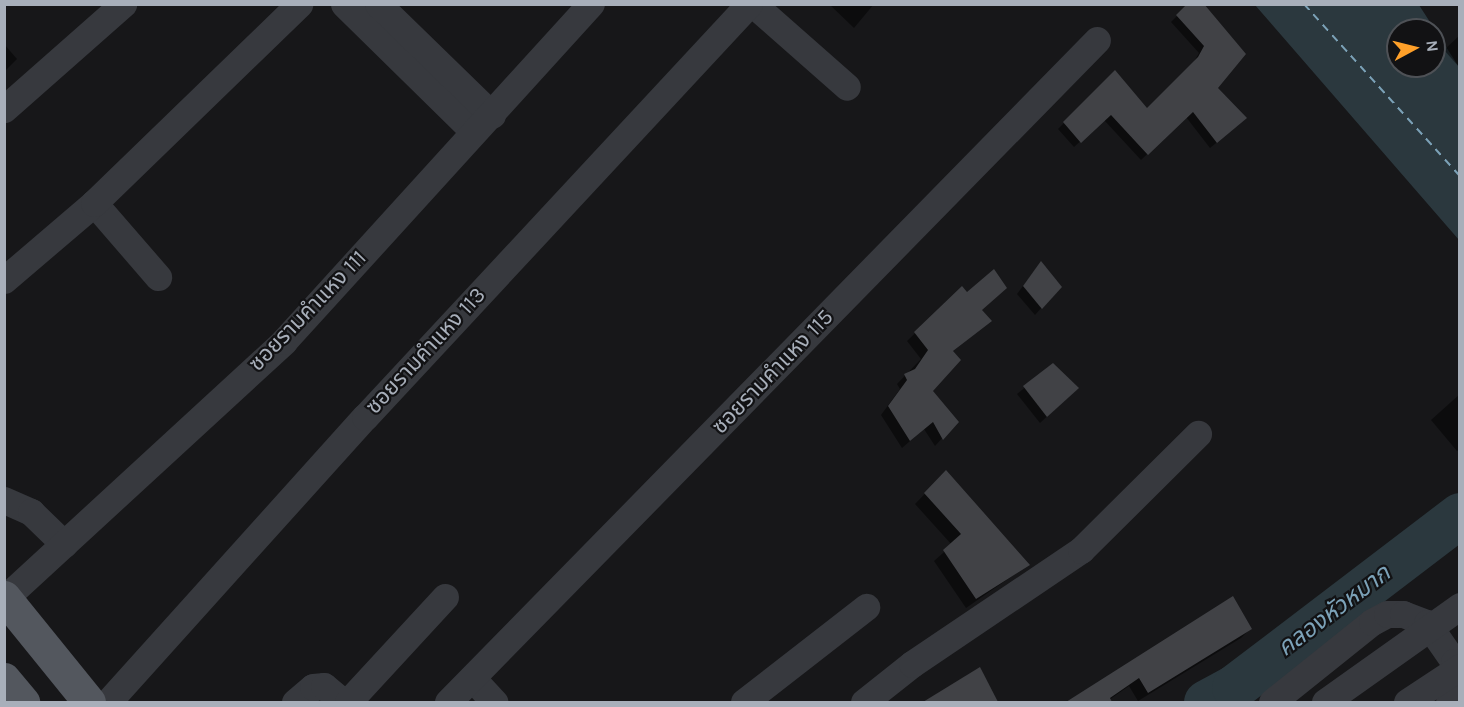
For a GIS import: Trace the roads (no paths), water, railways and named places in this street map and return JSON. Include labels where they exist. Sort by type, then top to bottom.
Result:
[{"type":"main road","points":[[5,597],[89,702]]},
{"type":"main road","points":[[4,679],[23,702]]},
{"type":"street","points":[[4,87],[98,4]]},
{"type":"street","points":[[4,109],[123,4]]},
{"type":"street","points":[[4,280],[94,203],[299,4]]},
{"type":"street","points":[[344,4],[466,124]]},
{"type":"street","points":[[378,4],[492,115]]},
{"type":"street","name":"ซอยรามคำแหง 111","points":[[5,597],[284,340],[591,4]]},
{"type":"street","name":"ซอยรามคำแหง 113","points":[[108,702],[365,417],[751,4],[847,87]]},
{"type":"street","name":"ซอยรามคำแหง 115","points":[[448,702],[1097,40]]},
{"type":"street","points":[[94,203],[158,277]]},
{"type":"street","points":[[864,702],[912,664],[1081,550],[1198,434]]},
{"type":"street","points":[[4,500],[31,512],[64,544]]},
{"type":"street","points":[[348,702],[445,597]]},
{"type":"street","points":[[1325,702],[1460,606]]},
{"type":"street","points":[[744,702],[866,608]]},
{"type":"street","points":[[1272,702],[1372,622],[1387,614],[1403,614],[1427,623],[1454,662],[1455,680],[1449,702]]},
{"type":"street","points":[[1407,702],[1460,667]]},
{"type":"street","points":[[472,678],[494,702]]},
{"type":"street","points":[[295,702],[313,687],[330,689],[343,702]]},
{"type":"waterway","name":"คลองหัวหมาก","points":[[1206,702],[1234,687],[1460,515]]}]
